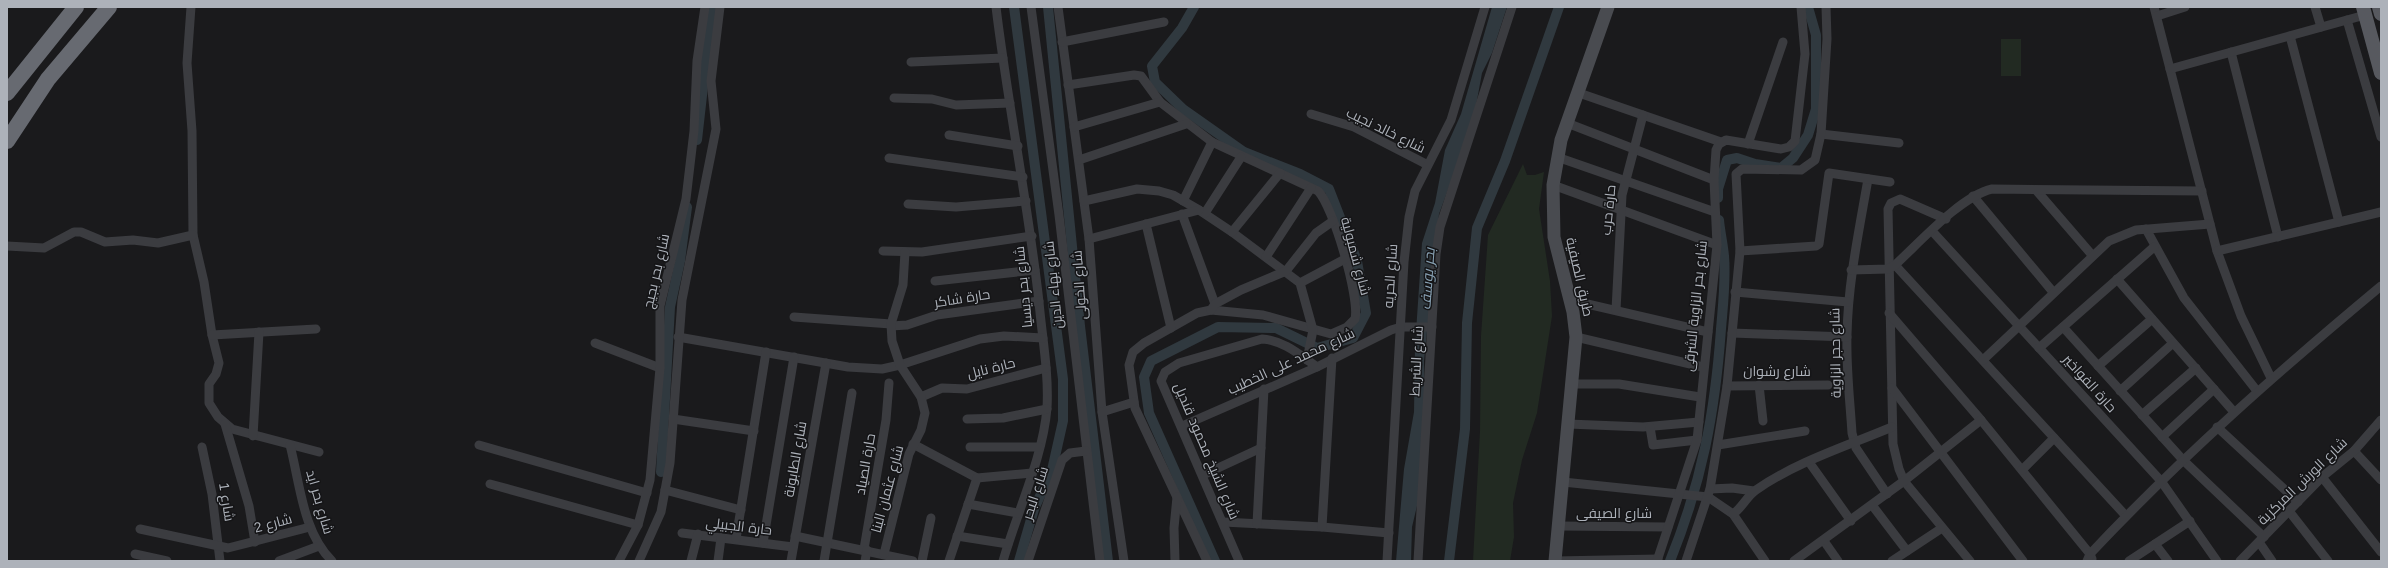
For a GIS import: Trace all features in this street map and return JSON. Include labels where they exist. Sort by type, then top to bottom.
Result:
[{"type":"highway","points":[[7,93],[77,7],[96,23]]},
{"type":"highway","points":[[7,141],[48,79],[109,7]]},
{"type":"main road","points":[[2379,7],[2381,14]]},
{"type":"main road","points":[[2364,11],[2381,73]]},
{"type":"street","points":[[191,7],[187,63],[192,131],[193,235],[204,282],[212,335],[219,368],[210,384],[208,392],[209,403],[225,424],[232,429],[253,436],[319,452]]},
{"type":"street","name":"شارع بحر بجيج","points":[[619,561],[638,525],[650,480],[660,368],[660,306],[686,199],[695,125],[696,61],[705,7]]},
{"type":"street","name":"شارع بحر بجيج","points":[[640,559],[658,522],[666,487],[673,419],[678,337],[689,258],[715,138],[711,81],[720,7]]},
{"type":"street","name":"شارع بحر ديسيا","points":[[996,7],[1032,236],[1046,368],[1047,409],[1032,473],[1003,561]]},
{"type":"street","name":"شارع بهاء الدين","points":[[1031,7],[1059,215],[1100,561]]},
{"type":"street","name":"شارع الخولى","points":[[1061,7],[1062,42],[1089,240],[1102,412],[1124,561]]},
{"type":"street","name":"شارع الحريه","points":[[1387,561],[1404,262],[1409,217],[1415,191],[1426,164],[1451,120],[1485,7]]},
{"type":"street","name":"شارع الشريط","points":[[1418,561],[1430,327],[1436,254],[1440,227],[1512,7]]},
{"type":"street","name":"طريق الصيفية","points":[[1555,561],[1576,338],[1570,300],[1561,272],[1554,237],[1553,185],[1557,158],[1567,123],[1579,93],[1608,7]]},
{"type":"street","points":[[1579,93],[1721,142],[1729,140],[1748,144],[1785,148],[1792,144],[1797,137],[1805,54],[1801,7]]},
{"type":"street","points":[[1686,561],[1709,493],[1727,386],[1740,251],[1735,177],[1737,172],[1742,169],[1795,170],[1806,168],[1817,155],[1821,134],[1828,39],[1826,7]]},
{"type":"street","points":[[2185,7],[2155,11],[2217,251],[2241,316],[2271,378]]},
{"type":"street","points":[[2316,7],[2321,27]]},
{"type":"street","points":[[2170,69],[2347,20],[2364,11]]},
{"type":"street","points":[[2347,20],[2381,137]]},
{"type":"street","points":[[1062,42],[1164,22]]},
{"type":"street","points":[[2290,36],[2340,222]]},
{"type":"street","points":[[1748,144],[1783,42]]},
{"type":"street","points":[[2231,52],[2278,237]]},
{"type":"street","points":[[910,62],[1003,58]]},
{"type":"street","name":"شارع شمبولية","points":[[1068,86],[1138,75],[1141,76],[1160,102],[1186,124],[1212,142],[1311,188],[1323,196],[1345,259],[1355,295],[1355,319],[1347,327],[1331,334],[1313,330],[1263,314],[1213,307],[1197,313],[1144,343],[1133,352],[1129,365],[1134,402],[1138,416],[1178,495],[1207,561]]},
{"type":"street","points":[[894,98],[932,99],[956,105],[1010,103]]},
{"type":"street","points":[[1074,127],[1160,102]]},
{"type":"street","name":"شارع خالد نجيب","points":[[1311,114],[1354,127],[1426,164]]},
{"type":"street","name":"حارة حرب","points":[[1616,310],[1620,210],[1625,181],[1643,116]]},
{"type":"street","points":[[1567,123],[1714,180]]},
{"type":"street","points":[[1079,160],[1186,124]]},
{"type":"street","points":[[1821,134],[1899,143]]},
{"type":"street","points":[[949,135],[1018,146]]},
{"type":"street","points":[[1183,201],[1212,142]]},
{"type":"street","name":"شارع بحر الزاوية الشرقى","points":[[1658,560],[1697,440],[1703,367],[1717,245],[1714,212],[1716,150],[1721,142]]},
{"type":"street","points":[[1089,240],[1182,214],[1202,212],[1242,157]]},
{"type":"street","points":[[889,158],[1023,177]]},
{"type":"street","points":[[1557,158],[1714,212]]},
{"type":"street","points":[[1740,251],[1816,246],[1820,241],[1829,173],[1890,182]]},
{"type":"street","points":[[1232,232],[1280,174]]},
{"type":"street","name":"شارع حجر الزاوية","points":[[1868,179],[1851,270],[1847,337],[1854,443],[1887,494]]},
{"type":"street","points":[[1553,185],[1717,245]]},
{"type":"street","points":[[1084,201],[1146,188],[1173,195],[1232,232],[1300,283],[1313,330],[1307,360]]},
{"type":"street","points":[[1266,257],[1311,188]]},
{"type":"street","points":[[1851,270],[1892,267],[1973,196],[1992,189],[2202,191]]},
{"type":"street","points":[[2036,190],[2092,255]]},
{"type":"street","points":[[1973,196],[2053,292]]},
{"type":"street","points":[[1946,219],[1900,200],[1891,203],[1888,209],[1892,267],[1890,313],[1892,427],[1895,457],[1904,481],[1970,561]]},
{"type":"street","points":[[908,204],[956,207],[1026,201]]},
{"type":"street","points":[[2217,251],[2381,212]]},
{"type":"street","points":[[1182,214],[1213,307],[1241,290],[1286,271],[1316,233],[1333,221]]},
{"type":"street","points":[[1146,224],[1171,328]]},
{"type":"street","points":[[1983,360],[2092,255],[2117,236],[2146,229],[2210,224]]},
{"type":"street","points":[[2146,229],[2154,247],[2188,304],[2257,391]]},
{"type":"street","name":"حارة الفواخير","points":[[1932,231],[2161,482],[2217,561]]},
{"type":"street","points":[[7,246],[44,248],[74,232],[81,232],[105,242],[133,240],[158,243],[193,235]]},
{"type":"street","points":[[883,251],[922,252],[1032,236]]},
{"type":"street","points":[[2039,348],[2154,247]]},
{"type":"street","name":"شارع عثمان البنا","points":[[884,554],[899,490],[913,444],[924,422],[925,413],[921,396],[900,366],[894,350],[891,325],[903,285],[906,252]]},
{"type":"street","points":[[1300,283],[1345,259]]},
{"type":"street","points":[[1892,267],[1983,360],[2126,516]]},
{"type":"street","points":[[935,281],[1035,270]]},
{"type":"street","points":[[2117,279],[2234,412]]},
{"type":"street","points":[[1890,313],[2022,470],[2090,559],[2126,516],[2217,427],[2271,378],[2381,286]]},
{"type":"street","points":[[1736,292],[1848,302]]},
{"type":"street","points":[[1570,300],[1708,332]]},
{"type":"street","name":"حارة شاكر","points":[[794,317],[891,325],[915,324],[937,316],[1039,301]]},
{"type":"street","points":[[2098,366],[2152,318]]},
{"type":"street","name":"شارع محمد على الخطيب","points":[[1182,426],[1317,367],[1332,358],[1382,334],[1401,327],[1430,327]]},
{"type":"street","points":[[2063,327],[2183,460],[2261,540],[2272,561]]},
{"type":"street","points":[[212,335],[316,329]]},
{"type":"street","points":[[253,436],[259,332]]},
{"type":"street","points":[[1732,333],[1847,337]]},
{"type":"street","points":[[678,337],[826,363],[882,369],[900,366],[980,339],[1004,336],[1042,338]]},
{"type":"street","points":[[1576,338],[1703,367]]},
{"type":"street","name":"شارع الشيخ محمود قنديل","points":[[1239,561],[1182,426],[1161,381],[1165,372],[1179,363],[1262,339],[1273,340],[1317,367]]},
{"type":"street","points":[[2120,391],[2173,342]]},
{"type":"street","points":[[596,343],[660,368]]},
{"type":"street","points":[[736,540],[766,352]]},
{"type":"street","points":[[763,543],[794,357]]},
{"type":"street","points":[[1322,527],[1332,358]]},
{"type":"street","name":"شارع الطابونة","points":[[791,561],[826,363]]},
{"type":"street","name":"حارة نايل","points":[[921,396],[942,388],[967,389],[1046,368]]},
{"type":"street","points":[[2142,415],[2196,368]]},
{"type":"street","name":"حارة الصياد","points":[[865,561],[886,420],[889,383]]},
{"type":"street","points":[[1572,384],[1619,384],[1700,397]]},
{"type":"street","points":[[1759,385],[1763,421]]},
{"type":"street","name":"شارع رشوان","points":[[1727,386],[1828,385]]},
{"type":"street","points":[[1892,388],[2023,561]]},
{"type":"street","points":[[1257,524],[1264,389]]},
{"type":"street","points":[[2162,437],[2214,389]]},
{"type":"street","points":[[824,561],[852,392]]},
{"type":"street","points":[[1102,412],[1134,402]]},
{"type":"street","points":[[967,419],[1003,418],[1047,409]]},
{"type":"street","points":[[673,419],[754,431]]},
{"type":"street","points":[[1794,561],[1824,541],[1887,494],[1981,420]]},
{"type":"street","name":"شارع الورش المركزية","points":[[2240,561],[2322,477],[2354,451],[2381,420]]},
{"type":"street","points":[[1568,424],[1650,427],[1699,422]]},
{"type":"street","points":[[225,424],[246,492],[255,542]]},
{"type":"street","points":[[1650,427],[1653,445],[1697,440]]},
{"type":"street","points":[[1733,514],[1744,504],[1754,491],[1809,462],[1892,427]]},
{"type":"street","points":[[2217,427],[2298,502]]},
{"type":"street","points":[[1718,445],[1805,431]]},
{"type":"street","points":[[2022,470],[2054,438]]},
{"type":"street","points":[[913,444],[977,478],[1032,473]]},
{"type":"street","name":"شارع بحر ايد","points":[[290,445],[310,527],[319,546],[332,561]]},
{"type":"street","points":[[478,445],[647,493]]},
{"type":"street","points":[[970,447],[1039,446]]},
{"type":"street","name":"شارع 1","points":[[202,447],[212,494],[220,561]]},
{"type":"street","points":[[1203,475],[1261,448]]},
{"type":"street","name":"شارع البحر","points":[[1028,561],[1062,460],[1070,453],[1086,451]]},
{"type":"street","points":[[2354,451],[2381,480]]},
{"type":"street","points":[[1809,462],[1851,521]]},
{"type":"street","points":[[2322,477],[2381,552]]},
{"type":"street","points":[[949,561],[977,478]]},
{"type":"street","points":[[650,480],[666,487],[741,510]]},
{"type":"street","points":[[1563,482],[1680,493],[1709,493],[1732,488],[1754,491]]},
{"type":"street","points":[[490,484],[638,525]]},
{"type":"street","points":[[1709,493],[1733,514],[1765,561]]},
{"type":"street","points":[[1175,561],[1174,528],[1178,495]]},
{"type":"street","points":[[968,504],[1018,513]]},
{"type":"street","points":[[1872,505],[1907,551]]},
{"type":"street","points":[[2289,511],[2328,561]]},
{"type":"street","points":[[922,561],[931,518]]},
{"type":"street","points":[[2129,561],[2190,521]]},
{"type":"street","points":[[1223,522],[1322,527],[1389,533]]},
{"type":"street","name":"شارع الصيفى","points":[[1558,526],[1668,527]]},
{"type":"street","name":"شارع 2","points":[[140,529],[219,547],[232,548],[310,527]]},
{"type":"street","points":[[1895,560],[1942,528]]},
{"type":"street","name":"حارة الجبيلي","points":[[682,533],[793,547]]},
{"type":"street","points":[[691,561],[698,534]]},
{"type":"street","points":[[795,536],[866,549],[913,561]]},
{"type":"street","points":[[957,536],[1008,544]]},
{"type":"street","points":[[718,561],[721,538]]},
{"type":"street","points":[[1824,541],[1838,561]]},
{"type":"street","points":[[2155,544],[2168,561]]},
{"type":"street","points":[[279,561],[319,546]]},
{"type":"street","points":[[624,552],[640,559]]},
{"type":"street","points":[[135,554],[167,561]]},
{"type":"street","points":[[1555,561],[1658,560]]},
{"type":"shaded area","points":[[2001,39],[2021,39],[2021,76],[2001,76]]},
{"type":"shaded area","points":[[1523,164],[1527,175],[1535,175],[1544,172],[1539,209],[1550,281],[1552,316],[1537,413],[1522,460],[1513,503],[1514,537],[1510,561],[1473,561],[1480,431],[1481,336],[1488,235]]},
{"type":"water","name":"بحر يوسف","points":[[1492,7],[1507,7],[1492,53],[1482,73],[1473,122],[1439,214],[1424,361],[1425,421],[1421,489],[1412,527],[1411,561],[1396,561],[1404,469],[1414,412],[1415,347],[1422,243],[1435,203],[1445,150],[1461,114]]},
{"type":"waterway","points":[[697,140],[712,7]]},
{"type":"waterway","points":[[1014,7],[1063,379],[1063,421],[1052,470],[1034,509],[1019,561]]},
{"type":"waterway","points":[[1048,7],[1080,326],[1108,561]]},
{"type":"waterway","points":[[1194,7],[1182,28],[1152,66],[1155,82],[1183,109],[1244,152],[1300,174],[1329,189],[1357,261],[1366,313],[1353,338],[1317,348],[1276,328],[1218,327],[1151,361],[1144,377],[1149,413],[1215,561]]},
{"type":"waterway","points":[[1449,561],[1465,429],[1467,323],[1477,228],[1505,161],[1559,7]]},
{"type":"waterway","points":[[1718,198],[1718,189],[1727,160],[1737,158],[1755,164],[1781,168],[1793,158],[1808,135],[1816,109],[1816,35],[1808,7]]},
{"type":"waterway","points":[[661,472],[670,307],[680,261],[687,207]]},
{"type":"waterway","points":[[1670,561],[1691,503],[1699,475],[1711,418],[1718,360],[1725,265],[1719,220]]}]
